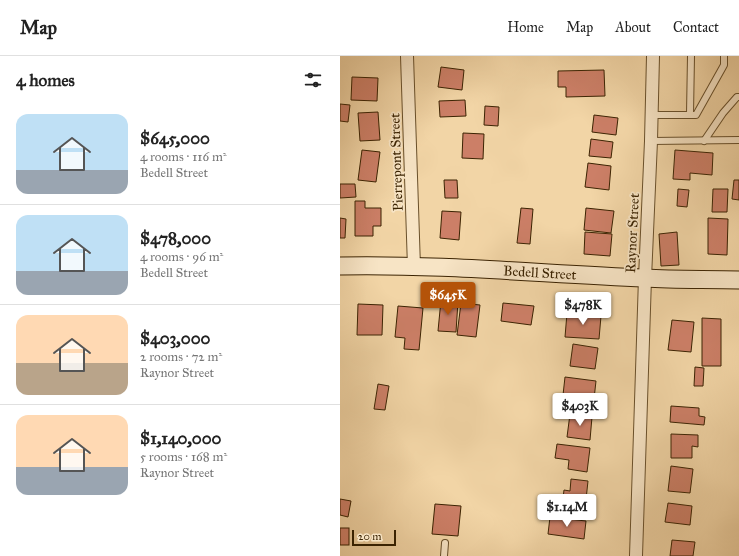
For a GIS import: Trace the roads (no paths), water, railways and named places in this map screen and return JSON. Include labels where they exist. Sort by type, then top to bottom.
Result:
[{"type":"street","name":"Pierrepont Street","points":[[407,56],[414,267]]},
{"type":"street","name":"Raynor Street","points":[[636,556],[653,56]]},
{"type":"street","name":"Bedell Street","points":[[340,266],[380,265],[645,278],[739,280]]},
{"type":"lane","points":[[690,114],[692,56]]},
{"type":"lane","points":[[652,115],[696,114],[724,65],[724,56]]},
{"type":"lane","points":[[704,141],[723,114],[737,97],[739,97]]},
{"type":"lane","points":[[651,141],[739,140]]},
{"type":"lane","points":[[444,556],[445,543]]}]
